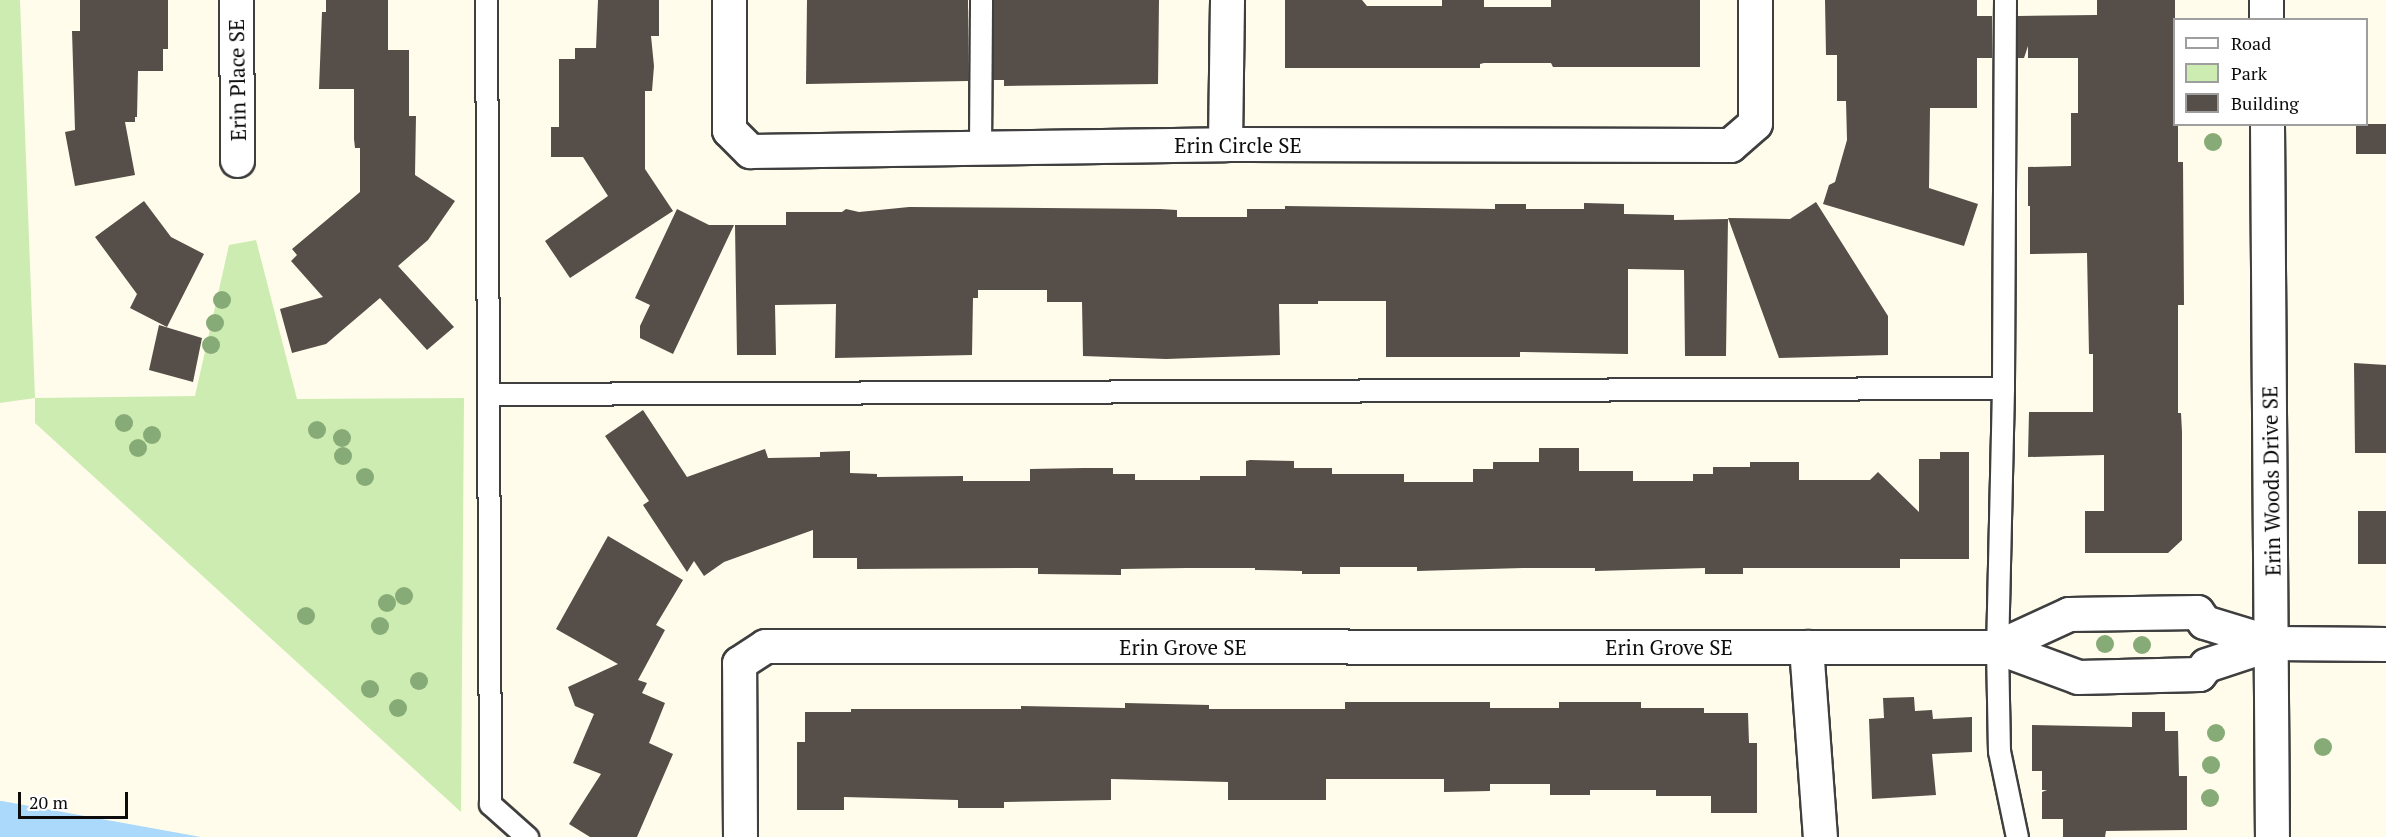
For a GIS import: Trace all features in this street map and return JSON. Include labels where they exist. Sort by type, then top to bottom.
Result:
[{"type":"street","name":"Erin Place SE","points":[[236,0],[237,160]]},
{"type":"street","name":"Erin Circle SE","points":[[729,0],[729,130],[750,151],[1225,144],[1730,145],[1755,123],[1755,0]]},
{"type":"street","points":[[1225,144],[1227,0]]},
{"type":"street","points":[[2266,0],[2266,18]]},
{"type":"street","name":"Erin Woods Drive SE","points":[[2267,126],[2272,837]]},
{"type":"street","name":"Erin Grove SE","points":[[1996,647],[2068,614],[2197,612],[2204,622],[2272,643]]},
{"type":"street","points":[[2272,643],[2386,644]]},
{"type":"street","name":"Erin Grove SE","points":[[740,837],[739,663],[765,646],[1996,647],[2078,677],[2199,674],[2206,665],[2272,643]]},
{"type":"street","points":[[1806,647],[1820,837]]},
{"type":"lane","points":[[486,0],[490,804],[527,837]]},
{"type":"lane","points":[[980,148],[981,0]]},
{"type":"lane","points":[[2005,0],[2003,388],[1996,647],[1999,751],[2018,837]]},
{"type":"lane","points":[[489,394],[2003,388]]},
{"type":"green space","points":[[0,0],[20,0],[35,398],[0,403]]},
{"type":"green space","points":[[256,240],[297,399],[464,398],[461,812],[35,423],[35,398],[195,396],[229,245]]},
{"type":"water","points":[[0,801],[2,801],[201,837],[0,837]]},
{"type":"building","points":[[80,0],[168,0],[168,49],[163,49],[163,71],[138,71],[137,117],[135,117],[135,122],[125,122],[135,175],[75,186],[65,132],[75,130],[72,31],[80,31]]},
{"type":"building","points":[[326,0],[388,0],[388,50],[409,50],[409,116],[416,116],[415,175],[455,201],[428,240],[398,266],[454,327],[427,350],[380,298],[326,344],[292,353],[280,309],[323,297],[291,261],[297,255],[292,249],[360,192],[360,148],[355,148],[354,139],[354,89],[319,89],[322,12],[326,12]]},
{"type":"building","points":[[598,0],[659,0],[659,36],[651,36],[654,66],[652,91],[645,91],[645,169],[673,211],[570,278],[545,241],[608,196],[583,157],[551,157],[551,127],[559,127],[559,59],[575,59],[575,48],[596,48]]},
{"type":"building","points":[[807,0],[968,0],[968,81],[806,84]]},
{"type":"building","points":[[994,0],[1159,0],[1158,84],[1004,86],[1004,80],[993,80]]},
{"type":"building","points":[[1285,0],[1362,0],[1367,6],[1442,6],[1442,0],[1484,0],[1484,7],[1551,7],[1551,0],[1700,0],[1700,67],[1553,67],[1551,63],[1484,63],[1480,64],[1480,68],[1285,68]]},
{"type":"building","points":[[1825,0],[1977,0],[1977,16],[1992,16],[1992,58],[1977,58],[1977,108],[1930,108],[1929,188],[1978,204],[1964,246],[1823,204],[1829,185],[1835,182],[1847,140],[1846,101],[1837,101],[1837,55],[1826,55]]},
{"type":"building","points":[[2097,0],[2175,0],[2173,126],[2178,126],[2178,162],[2183,162],[2184,305],[2178,305],[2178,413],[2181,413],[2182,432],[2182,540],[2168,553],[2085,553],[2085,511],[2104,511],[2104,455],[2028,457],[2029,412],[2093,412],[2093,354],[2089,354],[2087,253],[2030,254],[2028,167],[2071,166],[2071,113],[2078,113],[2078,58],[2028,58],[2028,46],[2024,58],[2017,58],[2018,16],[2097,15]]},
{"type":"building","points":[[2386,124],[2386,154],[2356,154],[2356,126]]},
{"type":"building","points":[[144,201],[171,237],[204,254],[167,327],[130,308],[137,294],[95,237]]},
{"type":"building","points":[[1816,202],[1888,316],[1888,355],[1779,358],[1728,218],[1790,219]]},
{"type":"building","points":[[1584,203],[1624,204],[1624,214],[1674,215],[1674,220],[1728,219],[1726,356],[1685,356],[1684,270],[1628,269],[1628,354],[1520,352],[1520,357],[1386,357],[1386,301],[1318,301],[1318,304],[1279,304],[1280,355],[1166,359],[1083,356],[1082,302],[1047,302],[1047,290],[978,290],[978,298],[973,298],[972,355],[835,358],[836,304],[775,305],[776,355],[737,355],[735,225],[786,225],[786,212],[842,212],[846,209],[859,212],[909,207],[1160,209],[1177,210],[1177,217],[1247,217],[1247,209],[1285,209],[1285,206],[1495,209],[1495,204],[1526,204],[1526,209],[1584,209]]},
{"type":"building","points":[[677,209],[709,225],[734,225],[673,354],[640,338],[640,326],[650,305],[635,298]]},
{"type":"building","points":[[159,325],[202,338],[193,382],[149,370]]},
{"type":"building","points":[[2354,363],[2386,365],[2386,453],[2355,453]]},
{"type":"building","points":[[643,410],[687,477],[765,449],[768,458],[820,457],[820,452],[850,451],[850,473],[877,474],[877,477],[963,476],[963,481],[1030,481],[1030,469],[1113,468],[1113,474],[1135,474],[1135,480],[1200,480],[1200,476],[1246,476],[1246,461],[1250,460],[1294,461],[1294,468],[1332,468],[1332,474],[1404,474],[1404,482],[1473,482],[1473,469],[1493,469],[1493,462],[1539,462],[1539,448],[1579,448],[1579,471],[1633,471],[1633,481],[1693,481],[1693,474],[1713,474],[1713,467],[1750,467],[1750,462],[1799,462],[1799,480],[1870,480],[1878,472],[1919,512],[1919,459],[1940,459],[1940,452],[1969,452],[1969,559],[1900,559],[1900,568],[1743,568],[1743,574],[1705,574],[1705,568],[1595,571],[1595,568],[1523,568],[1417,571],[1417,567],[1340,567],[1340,574],[1302,574],[1302,571],[1255,570],[1255,568],[1187,568],[1121,569],[1121,575],[1038,574],[1038,568],[857,569],[857,558],[813,558],[813,530],[724,562],[704,576],[694,561],[687,572],[643,505],[649,501],[605,436]]},
{"type":"building","points":[[2358,511],[2386,511],[2386,564],[2358,564]]},
{"type":"building","points":[[608,536],[683,580],[656,625],[665,630],[638,680],[647,683],[642,693],[665,703],[649,743],[673,754],[637,837],[590,837],[569,824],[601,774],[573,763],[594,714],[575,706],[568,687],[618,664],[556,629]]},
{"type":"building","points":[[1914,697],[1915,711],[1932,710],[1933,719],[1972,717],[1972,752],[1932,754],[1936,795],[1872,799],[1869,719],[1884,718],[1883,698]]},
{"type":"building","points":[[1345,702],[1490,702],[1490,708],[1559,708],[1559,702],[1641,702],[1641,708],[1704,708],[1704,713],[1748,713],[1749,743],[1757,743],[1757,813],[1711,813],[1711,796],[1656,796],[1656,790],[1590,790],[1590,795],[1550,795],[1550,784],[1490,784],[1490,791],[1444,792],[1444,779],[1326,779],[1326,800],[1228,800],[1228,782],[1111,779],[1111,800],[1004,802],[1004,808],[958,808],[958,800],[844,797],[844,810],[797,810],[797,742],[805,742],[805,712],[851,712],[851,709],[1021,709],[1021,706],[1125,708],[1125,703],[1209,705],[1209,709],[1345,709]]},
{"type":"building","points":[[2132,712],[2165,712],[2165,731],[2178,731],[2179,776],[2187,776],[2187,830],[2106,831],[2105,837],[2063,837],[2063,819],[2042,819],[2042,792],[2047,790],[2042,790],[2042,771],[2032,771],[2032,725],[2132,727]]}]
